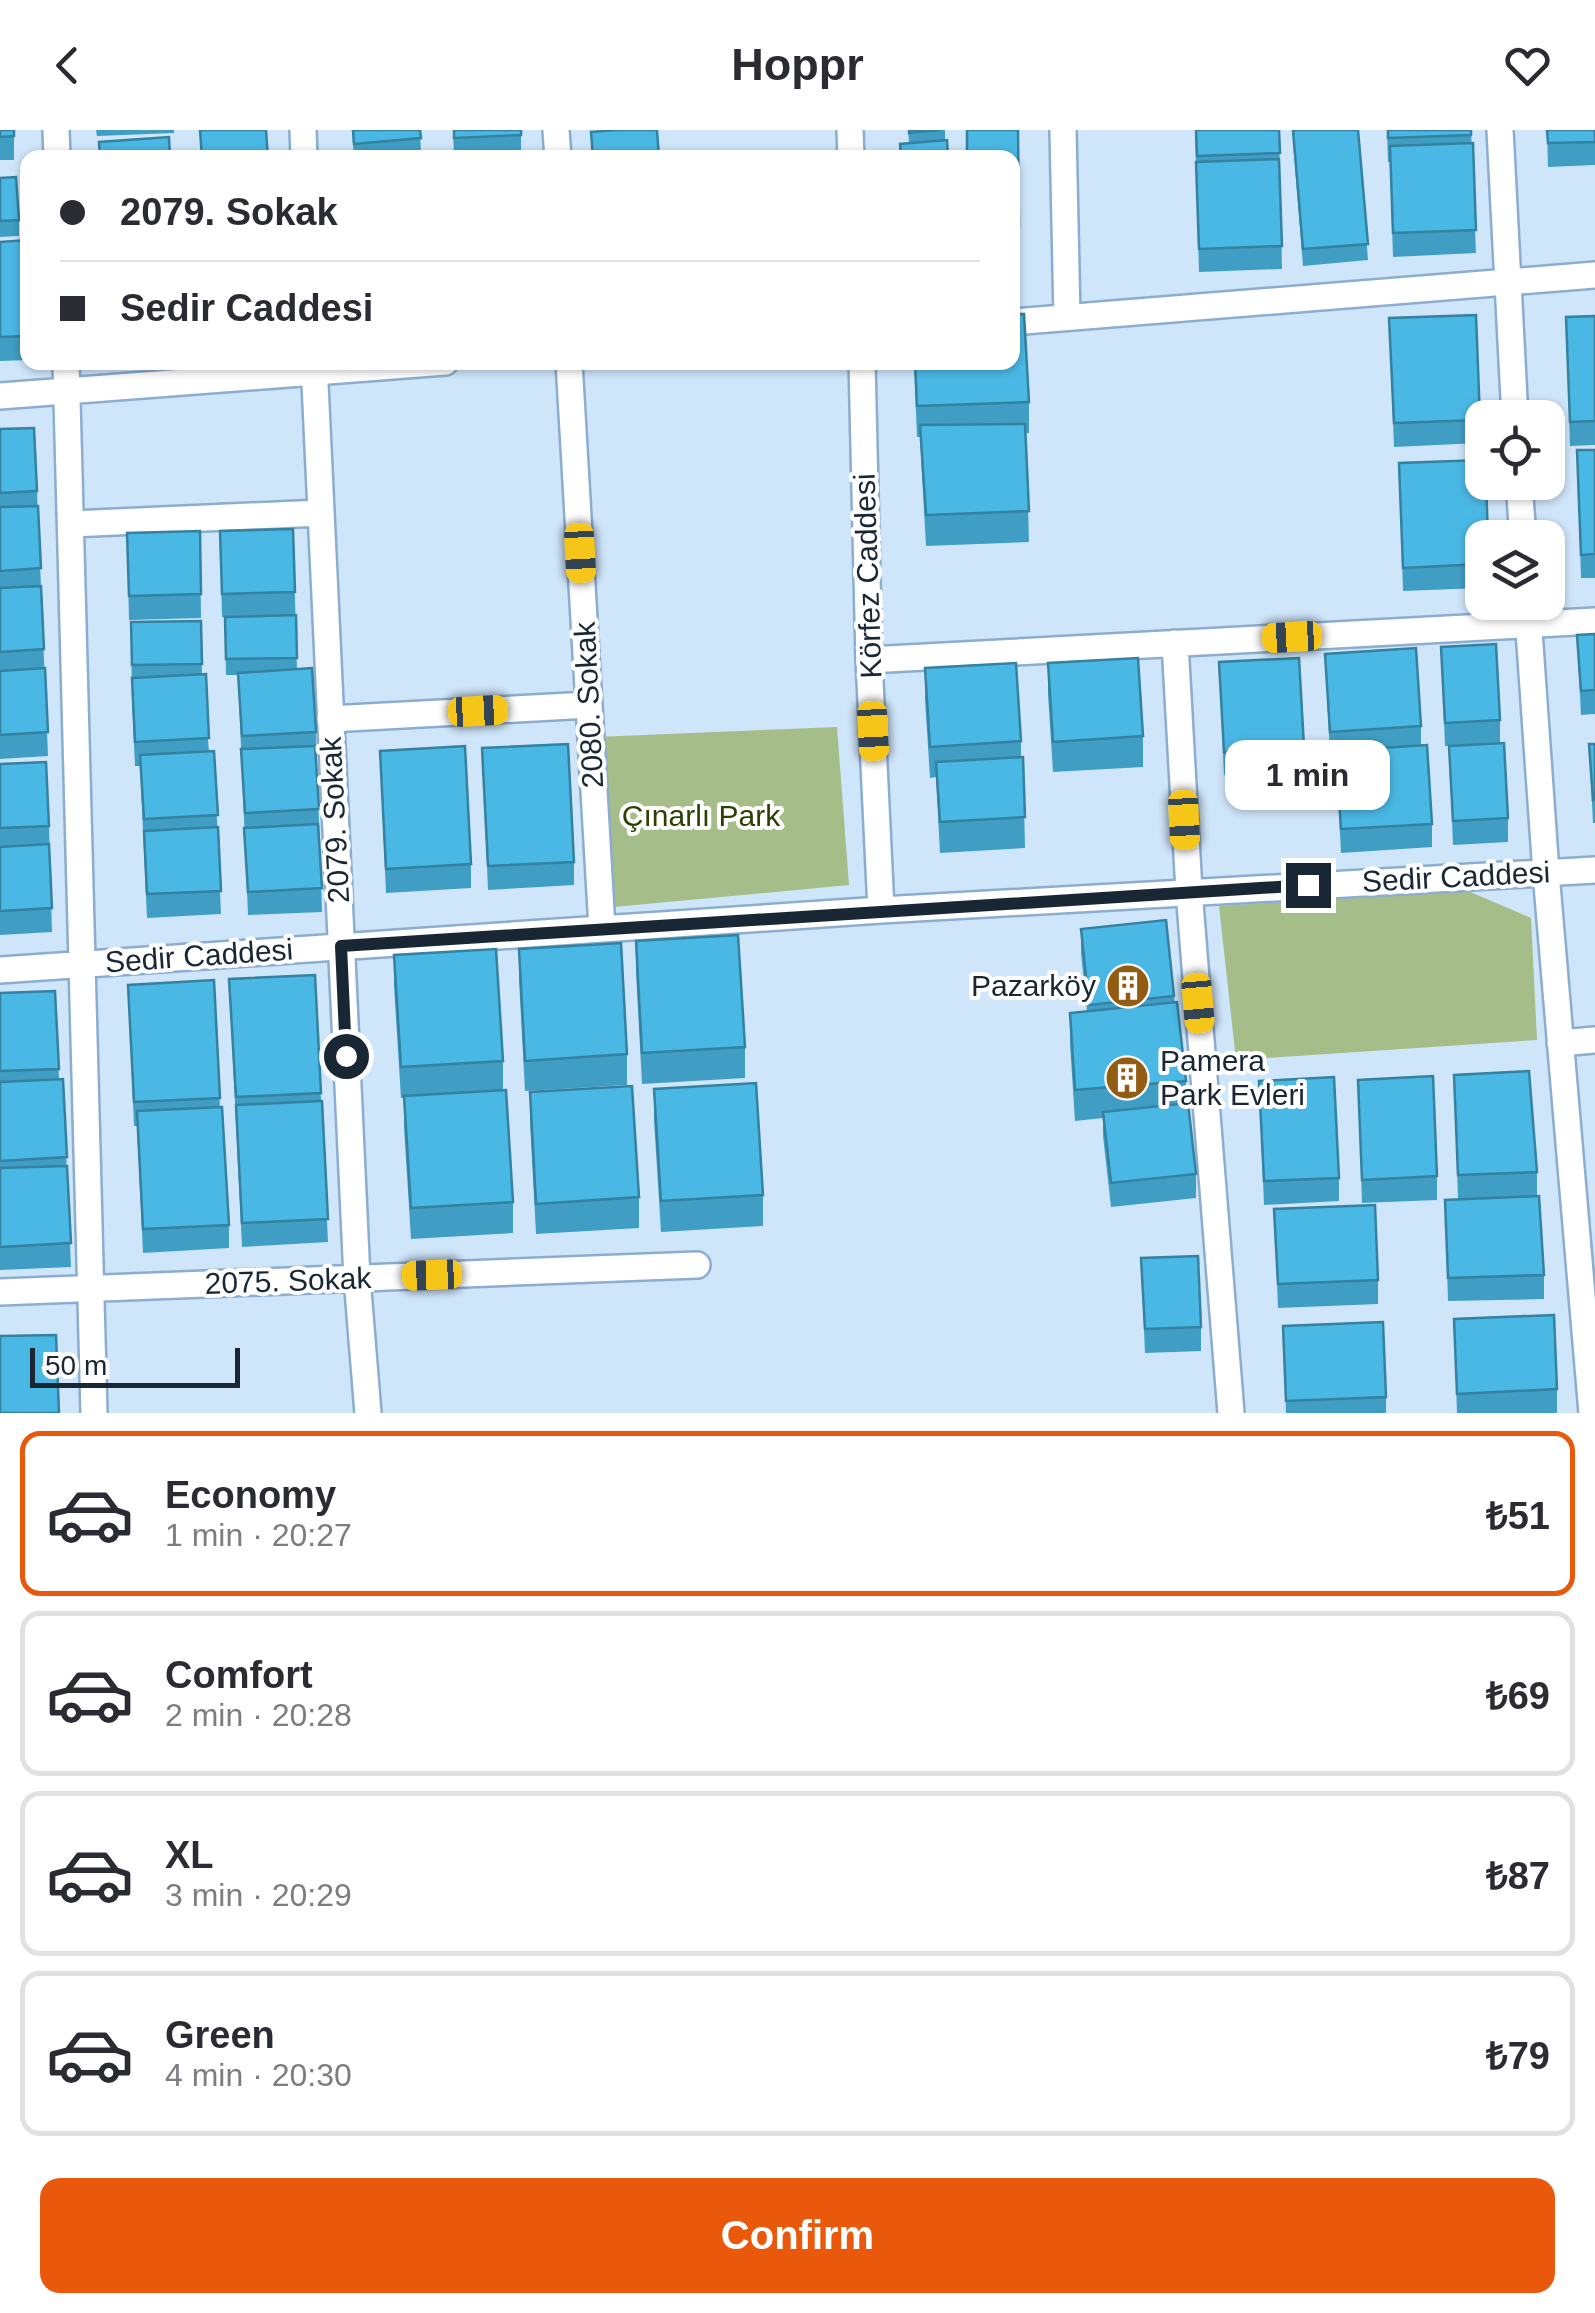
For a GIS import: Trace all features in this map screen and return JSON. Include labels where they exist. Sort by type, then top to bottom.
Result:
[{"type":"street","points":[[1063,130],[1067,317]]},
{"type":"street","points":[[1500,130],[1514,400]]},
{"type":"street","points":[[1020,321],[1595,275]]},
{"type":"street","points":[[66,370],[94,1413]]},
{"type":"street","points":[[0,396],[283,370]]},
{"type":"street","name":"2079. Sokak","points":[[314,370],[356,1278],[368,1413]]},
{"type":"street","name":"2080. Sokak","points":[[569,370],[602,928]]},
{"type":"street","name":"Körfez Caddesi","points":[[862,370],[869,660],[881,910]]},
{"type":"street","points":[[70,524],[321,514]]},
{"type":"street","points":[[1565,618],[1595,622]]},
{"type":"street","points":[[869,660],[1174,643],[1465,619]]},
{"type":"street","points":[[1527,620],[1592,1413]]},
{"type":"street","points":[[1174,643],[1188,891],[1231,1413]]},
{"type":"street","points":[[330,719],[589,705]]},
{"type":"street","name":"Sedir Caddesi","points":[[0,970],[881,910],[1595,870]]},
{"type":"street","points":[[1560,1042],[1595,1040]]},
{"type":"street","name":"2075. Sokak","points":[[0,1292],[697,1265]]},
{"type":"green space","name":"Çınarlı Park","points":[[837,727],[849,885],[603,908],[596,737]]},
{"type":"green space","points":[[1468,891],[1531,918],[1537,1040],[1236,1060],[1219,906]]},
{"type":"building","points":[[0,130],[14,130],[14,136],[0,137]]},
{"type":"building","points":[[200,130],[266,130],[267,150],[201,150]]},
{"type":"building","points":[[353,130],[420,130],[421,138],[354,144]]},
{"type":"building","points":[[454,130],[521,130],[521,135],[454,138]]},
{"type":"building","points":[[657,130],[658,150],[592,150],[591,132]]},
{"type":"building","points":[[967,130],[1018,130],[1018,150],[967,150]]},
{"type":"building","points":[[1196,130],[1279,130],[1280,153],[1197,156]]},
{"type":"building","points":[[1293,130],[1358,130],[1368,244],[1303,249]]},
{"type":"building","points":[[1388,130],[1471,130],[1471,135],[1388,138]]},
{"type":"building","points":[[1547,130],[1595,130],[1595,142],[1548,143]]},
{"type":"building","points":[[169,137],[170,150],[100,150],[99,142]]},
{"type":"building","points":[[947,140],[948,150],[900,150],[900,144]]},
{"type":"building","points":[[1473,143],[1476,230],[1393,233],[1390,146]]},
{"type":"building","points":[[1279,159],[1282,246],[1199,249],[1196,162]]},
{"type":"building","points":[[16,177],[19,220],[0,221],[0,178]]},
{"type":"building","points":[[20,241],[20,336],[0,337],[0,242]]},
{"type":"building","points":[[1020,314],[1024,314],[1029,402],[917,406],[915,370],[1020,370]]},
{"type":"building","points":[[1476,315],[1479,400],[1465,400],[1465,421],[1394,423],[1389,318]]},
{"type":"building","points":[[1595,316],[1595,421],[1570,422],[1566,317]]},
{"type":"building","points":[[1025,424],[1029,511],[926,515],[920,425]]},
{"type":"building","points":[[34,428],[37,491],[0,493],[0,429]]},
{"type":"building","points":[[1577,450],[1595,450],[1595,554],[1581,555]]},
{"type":"building","points":[[1465,461],[1465,500],[1487,500],[1487,520],[1465,520],[1465,565],[1403,568],[1399,463]]},
{"type":"building","points":[[38,506],[41,568],[0,571],[0,507]]},
{"type":"building","points":[[293,529],[295,592],[222,594],[220,531]]},
{"type":"building","points":[[200,531],[201,594],[129,596],[127,533]]},
{"type":"building","points":[[41,586],[44,649],[0,652],[0,588]]},
{"type":"building","points":[[296,615],[297,658],[226,659],[225,617]]},
{"type":"building","points":[[201,621],[202,664],[132,665],[131,622]]},
{"type":"building","points":[[1595,634],[1595,690],[1581,691],[1577,635]]},
{"type":"building","points":[[1496,644],[1500,720],[1445,723],[1441,647]]},
{"type":"building","points":[[1416,648],[1421,726],[1330,732],[1325,654]]},
{"type":"building","points":[[1138,658],[1143,736],[1053,742],[1048,663]]},
{"type":"building","points":[[1299,658],[1304,747],[1224,752],[1219,662]]},
{"type":"building","points":[[1016,663],[1021,741],[930,747],[925,668]]},
{"type":"building","points":[[45,668],[48,732],[0,735],[0,671]]},
{"type":"building","points":[[312,668],[316,732],[242,736],[238,673]]},
{"type":"building","points":[[206,674],[209,738],[135,742],[132,678]]},
{"type":"building","points":[[1504,743],[1508,818],[1453,821],[1449,746]]},
{"type":"building","points":[[568,744],[574,862],[488,866],[482,748]]},
{"type":"building","points":[[1589,744],[1595,744],[1595,800],[1593,800]]},
{"type":"building","points":[[1427,745],[1432,824],[1341,829],[1336,751]]},
{"type":"building","points":[[315,746],[319,809],[245,813],[241,749]]},
{"type":"building","points":[[465,746],[471,864],[386,869],[380,751]]},
{"type":"building","points":[[214,751],[218,815],[144,819],[140,755]]},
{"type":"building","points":[[1023,757],[1025,817],[940,822],[936,762]]},
{"type":"building","points":[[46,762],[49,826],[0,828],[0,764]]},
{"type":"building","points":[[318,824],[322,888],[248,892],[244,828]]},
{"type":"building","points":[[218,827],[221,891],[147,894],[144,831]]},
{"type":"building","points":[[49,844],[52,908],[0,911],[0,847]]},
{"type":"building","name":"Pazarköy","points":[[1166,920],[1174,996],[1089,1005],[1081,929]]},
{"type":"building","points":[[738,935],[745,1047],[642,1053],[636,941]]},
{"type":"building","points":[[621,943],[627,1054],[525,1061],[519,949]]},
{"type":"building","points":[[496,949],[503,1061],[401,1067],[394,955]]},
{"type":"building","points":[[315,975],[321,1093],[236,1097],[229,979]]},
{"type":"building","points":[[214,980],[220,1098],[134,1102],[128,985]]},
{"type":"building","points":[[55,991],[59,1069],[0,1071],[0,993]]},
{"type":"building","points":[[1177,1002],[1186,1081],[1075,1090],[1070,1013]]},
{"type":"building","points":[[1529,1071],[1537,1172],[1458,1175],[1454,1075]]},
{"type":"building","points":[[1433,1076],[1437,1176],[1362,1180],[1358,1080]]},
{"type":"building","points":[[1334,1077],[1339,1178],[1264,1181],[1259,1081]]},
{"type":"building","points":[[63,1079],[67,1157],[0,1161],[0,1082]]},
{"type":"building","points":[[756,1083],[763,1195],[661,1201],[654,1089]]},
{"type":"building","points":[[632,1086],[639,1197],[536,1204],[530,1092]]},
{"type":"building","points":[[506,1090],[513,1202],[411,1208],[404,1096]]},
{"type":"building","points":[[322,1101],[328,1219],[242,1223],[236,1105]]},
{"type":"building","points":[[1188,1103],[1196,1174],[1111,1183],[1103,1112]]},
{"type":"building","points":[[222,1107],[229,1225],[143,1229],[137,1111]]},
{"type":"building","points":[[67,1166],[71,1243],[0,1247],[0,1168]]},
{"type":"building","points":[[1539,1196],[1544,1275],[1448,1278],[1445,1200]]},
{"type":"building","points":[[1375,1205],[1378,1280],[1278,1284],[1274,1209]]},
{"type":"building","points":[[1198,1256],[1201,1327],[1145,1329],[1141,1258]]},
{"type":"building","points":[[1554,1315],[1557,1389],[1457,1394],[1454,1319]]},
{"type":"building","points":[[1383,1322],[1386,1397],[1286,1401],[1283,1326]]},
{"type":"building","points":[[56,1335],[59,1413],[0,1413],[0,1336]]},
{"type":"place","name":"Pazarköy","points":[[1128,986]]},
{"type":"place","name":"Pamera Park Evleri","points":[[1127,1078]]},
{"type":"route","points":[[346,1056],[341,946],[1308,885]]}]
